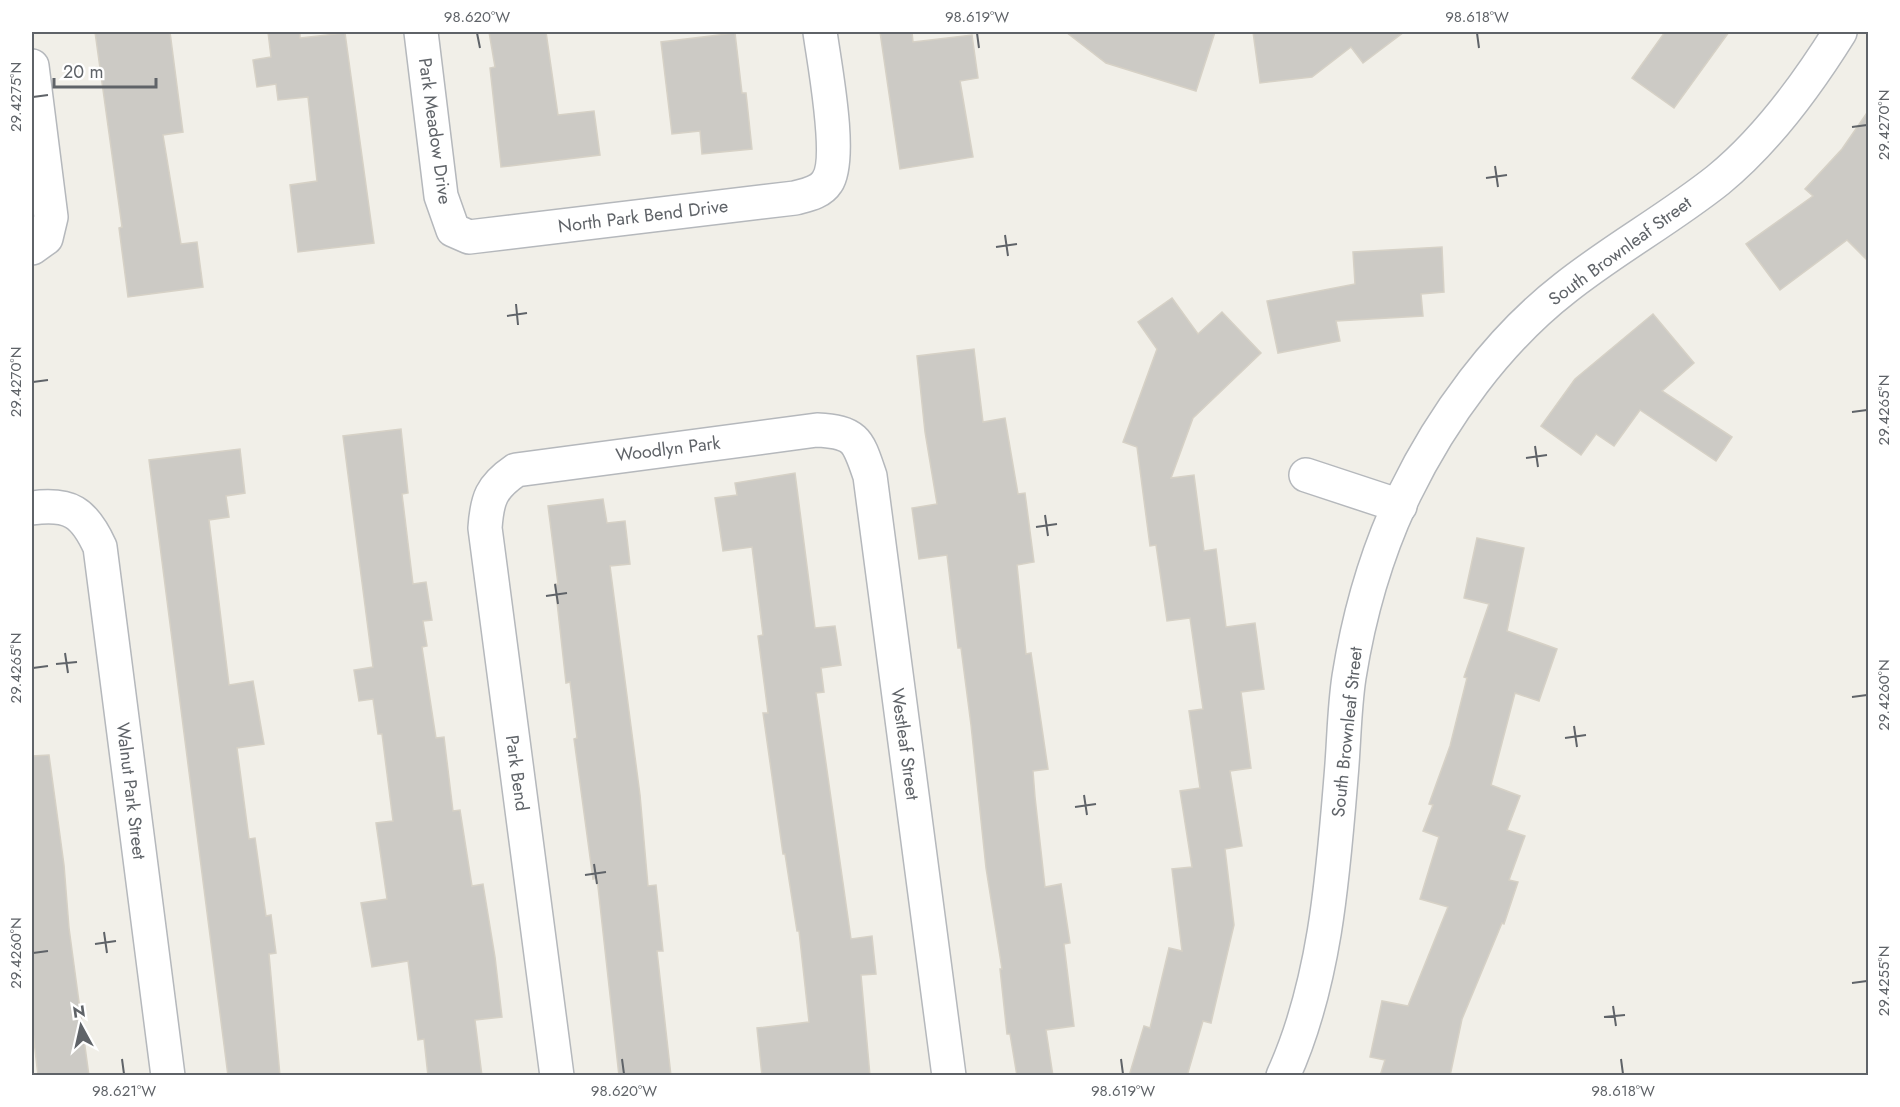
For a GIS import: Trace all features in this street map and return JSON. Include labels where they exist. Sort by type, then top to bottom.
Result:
[{"type":"street","name":"Park Meadow Drive","points":[[421,32],[441,196],[453,230]]},
{"type":"street","name":"North Park Bend Drive","points":[[453,230],[469,237],[795,198],[814,193],[829,179],[833,155],[831,114],[820,32]]},
{"type":"street","name":"South Brownleaf Street","points":[[1283,1076],[1313,983],[1322,940],[1335,848],[1349,680],[1361,617],[1380,554],[1400,506],[1436,437],[1473,383],[1516,334],[1563,289],[1718,179],[1764,136],[1816,71],[1840,32]]},
{"type":"street","points":[[32,66],[51,217],[39,243]]},
{"type":"street","name":"Woodlyn Park","points":[[506,477],[516,470],[533,466],[817,430],[833,431]]},
{"type":"street","name":"Westleaf Street","points":[[833,431],[850,435],[858,443],[870,476],[949,1076]]},
{"type":"street","points":[[1306,475],[1400,506]]},
{"type":"street","name":"Park Bend","points":[[506,477],[494,490],[487,503],[485,528],[557,1076]]},
{"type":"street","name":"Walnut Park Street","points":[[32,508],[53,505],[78,513],[89,525],[100,547],[168,1076]]},
{"type":"building","points":[[95,32],[170,32],[183,132],[163,135],[181,244],[197,242],[203,287],[128,297],[119,228],[122,227]]},
{"type":"building","points":[[268,32],[300,32],[300,38],[345,33],[374,243],[298,252],[290,185],[317,181],[308,97],[278,100],[276,84],[257,87],[253,60],[271,57]]},
{"type":"building","points":[[489,32],[546,32],[558,115],[594,111],[600,155],[501,167],[490,68],[495,67]]},
{"type":"building","points":[[880,32],[912,32],[913,42],[972,35],[978,78],[960,81],[973,157],[900,169]]},
{"type":"building","points":[[1066,32],[1215,32],[1196,91],[1106,63]]},
{"type":"building","points":[[1253,32],[1404,32],[1363,63],[1351,47],[1312,77],[1260,83]]},
{"type":"building","points":[[1665,32],[1729,32],[1674,108],[1632,78]]},
{"type":"building","points":[[735,33],[742,93],[746,93],[752,149],[702,154],[700,131],[672,134],[661,42]]},
{"type":"building","points":[[1869,110],[1869,262],[1847,240],[1780,290],[1746,244],[1813,196],[1805,189],[1842,149]]},
{"type":"building","points":[[1442,247],[1444,292],[1421,294],[1423,316],[1336,321],[1340,341],[1278,353],[1267,301],[1355,284],[1353,252]]},
{"type":"building","points":[[1172,298],[1198,334],[1222,312],[1261,353],[1193,418],[1171,478],[1194,475],[1204,551],[1216,549],[1226,627],[1255,623],[1264,689],[1241,692],[1251,768],[1230,771],[1242,846],[1225,849],[1234,925],[1211,1023],[1203,1021],[1187,1076],[1129,1076],[1144,1026],[1150,1028],[1169,948],[1182,951],[1172,869],[1192,867],[1180,791],[1200,788],[1189,711],[1203,709],[1190,618],[1167,621],[1156,545],[1150,546],[1137,447],[1123,442],[1157,349],[1138,322]]},
{"type":"building","points":[[1653,314],[1694,363],[1662,391],[1732,437],[1716,461],[1640,410],[1614,446],[1596,434],[1581,455],[1541,426],[1575,379]]},
{"type":"building","points":[[974,349],[983,422],[1005,418],[1018,494],[1025,493],[1034,562],[1017,565],[1026,654],[1031,653],[1048,769],[1033,771],[1035,797],[1045,887],[1061,884],[1070,943],[1064,944],[1074,1026],[1046,1030],[1053,1076],[1017,1076],[1010,1034],[1007,1034],[1000,969],[1002,969],[986,868],[971,725],[961,648],[958,648],[947,555],[919,559],[912,508],[937,504],[925,432],[917,356]]},
{"type":"building","points":[[401,429],[408,493],[402,494],[413,584],[426,582],[432,620],[423,621],[427,646],[422,647],[436,738],[444,737],[453,811],[460,810],[472,886],[483,884],[495,957],[502,1017],[475,1020],[482,1076],[428,1076],[424,1039],[418,1040],[408,961],[372,967],[361,903],[387,899],[376,823],[393,821],[382,734],[378,734],[373,699],[359,701],[354,670],[373,667],[343,436]]},
{"type":"building","points":[[240,449],[245,493],[226,496],[229,517],[209,520],[229,685],[253,681],[264,744],[237,748],[249,839],[255,838],[266,916],[271,915],[276,953],[269,954],[280,1076],[228,1076],[149,460]]},
{"type":"building","points":[[795,473],[815,628],[835,626],[841,665],[821,668],[824,692],[816,693],[851,939],[872,936],[876,974],[861,975],[870,1076],[762,1076],[757,1028],[809,1022],[799,931],[797,931],[785,854],[783,854],[763,713],[768,713],[758,636],[763,635],[752,547],[723,551],[715,498],[737,495],[735,483]]},
{"type":"building","points":[[603,499],[607,523],[625,521],[630,564],[610,566],[640,795],[648,886],[656,885],[663,951],[657,951],[671,1076],[619,1076],[597,878],[593,879],[574,739],[577,738],[570,682],[566,683],[555,584],[558,584],[548,506]]},
{"type":"building","points":[[1477,538],[1524,548],[1507,631],[1557,649],[1539,701],[1515,693],[1491,785],[1520,796],[1507,830],[1525,836],[1509,880],[1518,882],[1504,924],[1502,923],[1462,1019],[1450,1076],[1380,1076],[1385,1060],[1370,1057],[1382,1001],[1408,1006],[1448,907],[1420,899],[1439,837],[1423,831],[1433,805],[1429,804],[1450,746],[1467,678],[1464,677],[1489,604],[1464,598]]},
{"type":"building","points":[[49,755],[89,1076],[38,1076],[32,1023],[32,756]]}]
